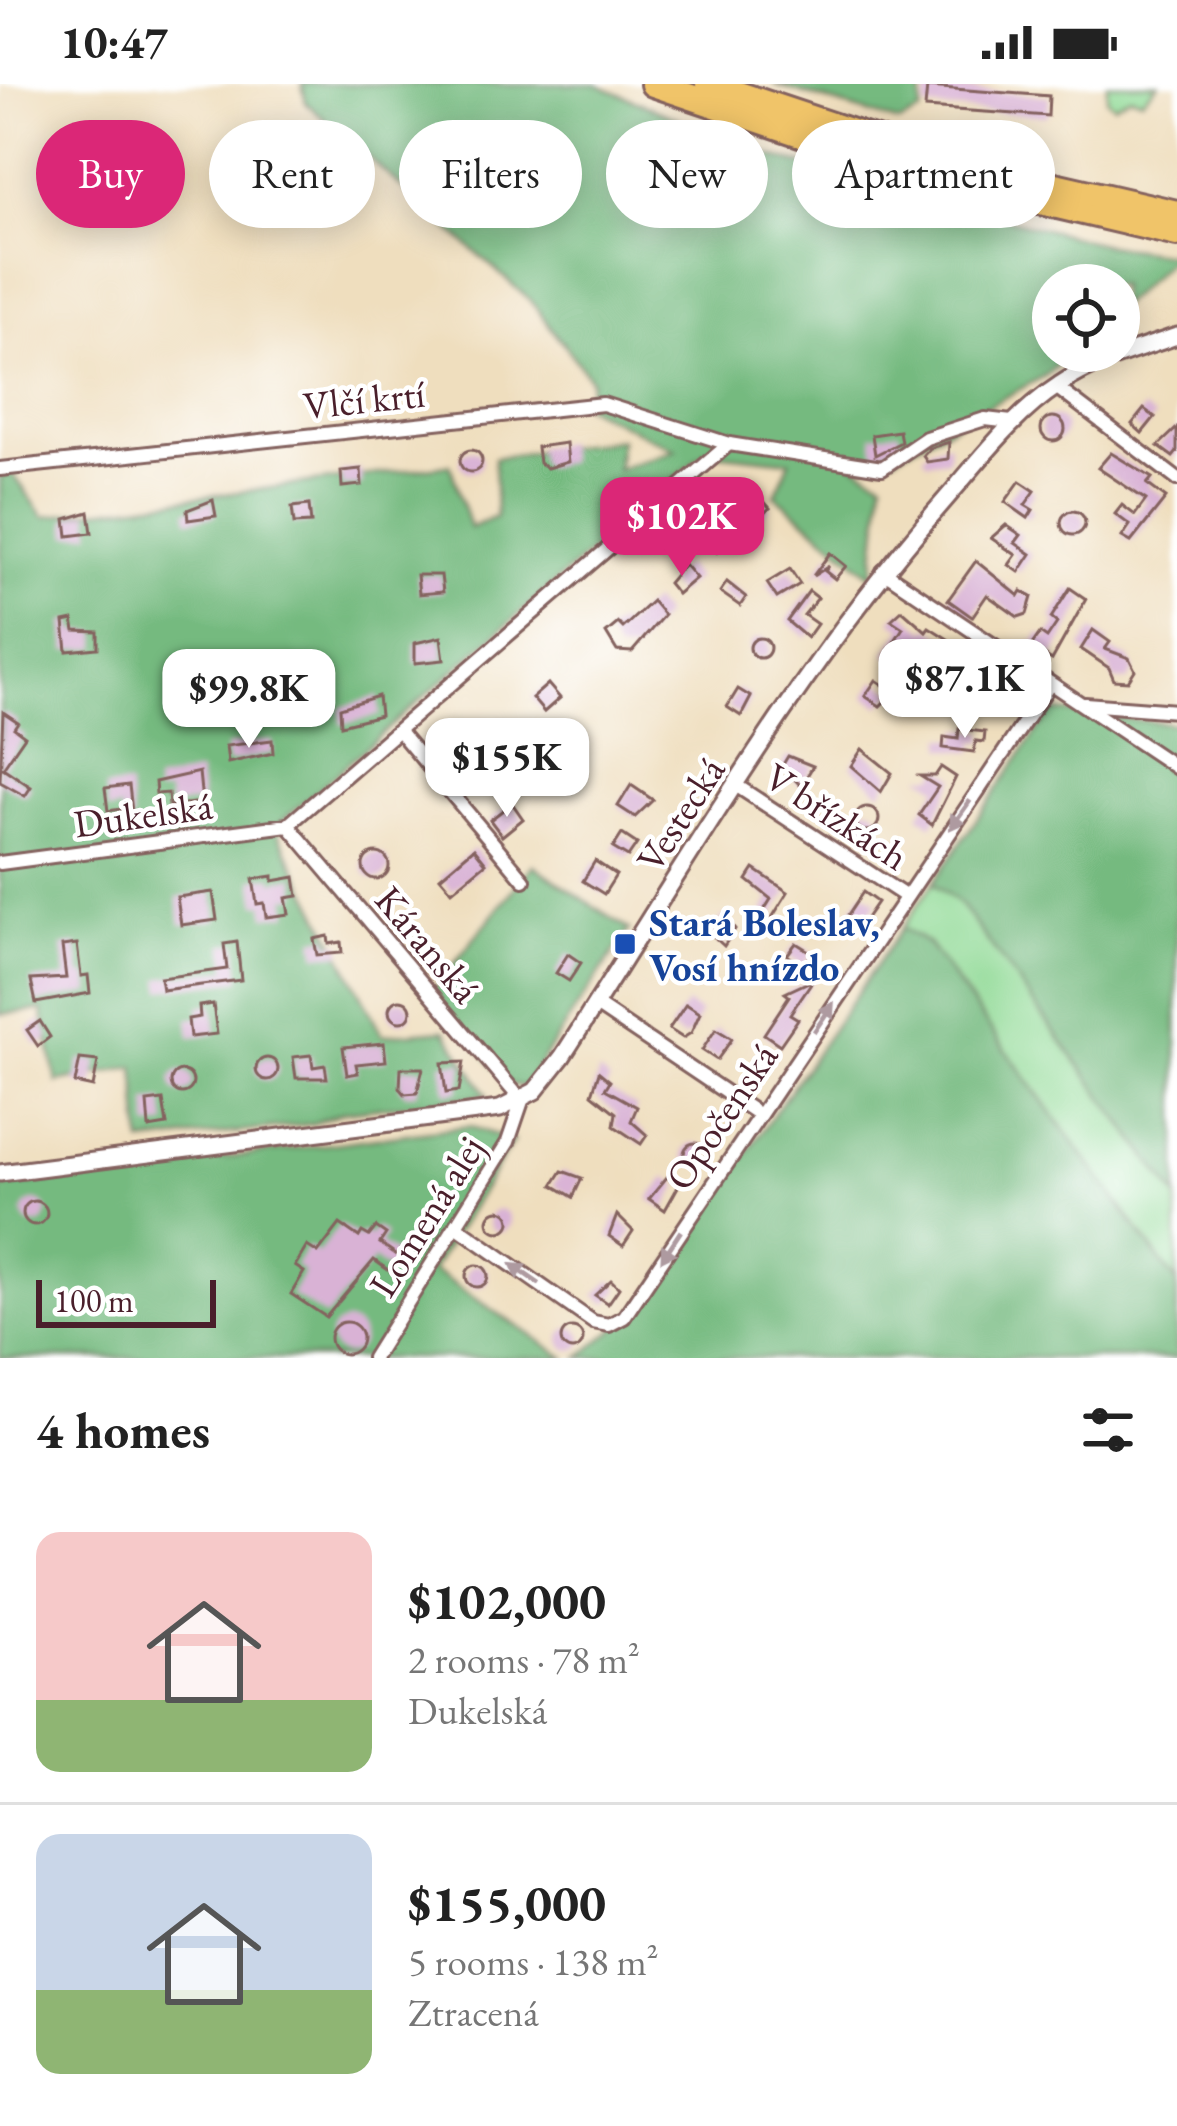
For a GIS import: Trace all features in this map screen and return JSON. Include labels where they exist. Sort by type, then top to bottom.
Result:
[{"type":"highway","points":[[653,84],[837,150],[1141,216],[1177,214]]},
{"type":"highway","points":[[708,84],[915,153],[1107,209]]},
{"type":"highway","points":[[1141,216],[1177,234]]},
{"type":"street","name":"Vestecká","points":[[522,1101],[546,1080],[883,571],[1012,422],[1056,387],[1104,362],[1177,336]]},
{"type":"street","points":[[1056,387],[1177,479]]},
{"type":"street","name":"Vlčí krtí","points":[[0,469],[603,404],[729,444],[882,468],[926,438],[985,419],[1012,422]]},
{"type":"street","points":[[288,825],[729,444]]},
{"type":"street","points":[[883,571],[1177,768]]},
{"type":"street","name":"Opočenská","points":[[455,1226],[593,1322],[609,1325],[624,1317],[1050,684]]},
{"type":"street","points":[[1084,704],[1177,711]]},
{"type":"street","points":[[1113,725],[1124,707]]},
{"type":"street","points":[[399,730],[524,880]]},
{"type":"street","name":"V břízkách","points":[[737,785],[905,896]]},
{"type":"street","name":"Dukelská","points":[[0,863],[288,825]]},
{"type":"street","name":"Káranská","points":[[288,825],[522,1101]]},
{"type":"street","points":[[596,1005],[758,1114]]},
{"type":"street","points":[[0,1173],[500,1109],[522,1101]]},
{"type":"street","name":"Lomená alej","points":[[373,1358],[508,1142],[522,1101]]},
{"type":"green space","points":[[302,84],[596,84],[682,120],[606,120],[606,228],[768,228],[768,155],[792,162],[792,228],[1041,228],[1101,244],[1175,255],[1140,288],[1140,264],[1032,264],[1032,372],[1049,372],[881,464],[852,463],[883,480],[873,576],[775,495],[790,461],[705,452],[275,827],[382,1035],[445,1030],[487,1095],[343,1112],[312,1124],[142,1143],[135,1067],[57,1082],[42,1010],[0,1014],[0,477],[13,474],[44,517],[450,465],[470,528],[496,517],[494,458],[620,439],[617,469],[676,450],[585,406],[591,380],[530,300],[448,228],[582,228],[582,120],[399,120],[399,185],[375,164],[375,120],[325,120],[306,103]]},
{"type":"green space","points":[[773,84],[922,84],[921,112],[905,120],[889,120]]},
{"type":"green space","points":[[1107,84],[1158,84],[1142,99],[1130,96],[1114,105],[1107,100]]},
{"type":"green space","points":[[1051,711],[1177,724],[1177,1197],[961,905],[933,883]]},
{"type":"green space","points":[[533,865],[629,930],[524,1087],[508,1084],[432,991]]},
{"type":"green space","points":[[933,883],[961,904],[1177,1197],[1177,1283],[927,943],[902,928]]},
{"type":"green space","points":[[902,928],[927,943],[1177,1283],[1177,1358],[579,1358],[640,1308]]},
{"type":"green space","points":[[469,1126],[513,1141],[432,1270],[566,1358],[0,1358],[0,1187]]},
{"type":"building","points":[[927,87],[1049,96],[1048,116],[925,108]]},
{"type":"building","points":[[1144,409],[1155,417],[1142,433],[1132,424]]},
{"type":"building","points":[[1053,417],[1065,429],[1053,441],[1041,429]]},
{"type":"building","points":[[1177,428],[1177,452],[1173,457],[1158,446]]},
{"type":"building","points":[[899,431],[901,442],[875,455],[872,435]]},
{"type":"building","points":[[949,442],[948,459],[927,462],[923,456],[930,448]]},
{"type":"building","points":[[566,443],[568,462],[547,468],[539,463],[537,447]]},
{"type":"building","points":[[471,450],[482,461],[471,472],[460,461]]},
{"type":"building","points":[[1111,453],[1152,478],[1147,484],[1166,498],[1131,542],[1122,537],[1130,525],[1115,514],[1122,505],[1135,515],[1146,500],[1098,468]]},
{"type":"building","points":[[361,469],[362,485],[342,487],[341,471]]},
{"type":"building","points":[[1020,481],[1035,491],[1025,505],[1033,510],[1028,518],[1005,502]]},
{"type":"building","points":[[740,496],[751,508],[762,499],[770,508],[749,526],[730,504]]},
{"type":"building","points":[[213,500],[216,516],[188,520],[187,510]]},
{"type":"building","points":[[309,505],[311,523],[294,524],[292,507]]},
{"type":"building","points":[[1073,511],[1082,514],[1082,532],[1073,535],[1064,532],[1061,523],[1064,514]]},
{"type":"building","points":[[89,512],[92,533],[68,536],[66,519]]},
{"type":"building","points":[[717,525],[731,541],[717,552],[706,534]]},
{"type":"building","points":[[1006,525],[1021,535],[1015,543],[1031,554],[1019,572],[1009,565],[1016,555],[991,538]]},
{"type":"building","points":[[830,553],[846,566],[835,579],[825,571],[829,566],[813,576]]},
{"type":"building","points":[[976,561],[1019,596],[1022,591],[1032,597],[1027,614],[1018,617],[987,595],[972,617],[948,600]]},
{"type":"building","points":[[684,564],[696,578],[677,594],[668,583]]},
{"type":"building","points":[[790,569],[800,584],[777,598],[767,583]]},
{"type":"building","points":[[417,575],[441,575],[443,592],[419,594]]},
{"type":"building","points":[[727,582],[746,597],[740,606],[720,592]]},
{"type":"building","points":[[1070,588],[1086,599],[1052,660],[1031,646],[1040,633],[1047,638],[1057,623],[1051,618]]},
{"type":"building","points":[[809,591],[818,598],[804,615],[817,624],[807,638],[787,621]]},
{"type":"building","points":[[652,601],[664,615],[632,652],[617,651],[606,633],[618,623],[623,628]]},
{"type":"building","points":[[902,610],[926,631],[929,627],[948,639],[941,654],[917,642],[902,665],[886,654],[903,628],[891,620]]},
{"type":"building","points":[[73,620],[75,631],[98,632],[98,648],[67,651],[64,622]]},
{"type":"building","points":[[1093,630],[1110,642],[1105,649],[1129,658],[1135,670],[1128,681],[1114,680],[1109,668],[1081,649]]},
{"type":"building","points":[[441,637],[444,660],[415,663],[415,643]]},
{"type":"building","points":[[760,638],[770,648],[760,658],[750,648]]},
{"type":"building","points":[[876,680],[894,692],[880,706],[865,696]]},
{"type":"building","points":[[1011,682],[1021,692],[1011,702],[1001,692]]},
{"type":"building","points":[[548,684],[560,698],[544,712],[532,698]]},
{"type":"building","points":[[738,689],[751,697],[741,716],[727,707]]},
{"type":"building","points":[[378,696],[380,715],[341,725],[340,708]]},
{"type":"building","points":[[3,712],[18,722],[14,728],[25,736],[3,768],[31,787],[25,796],[0,782]]},
{"type":"building","points":[[441,726],[453,741],[435,757],[423,743]]},
{"type":"building","points":[[959,729],[985,732],[984,742],[976,741],[974,752],[943,748],[944,737],[958,739]]},
{"type":"building","points":[[272,740],[273,753],[228,763],[226,746]]},
{"type":"building","points":[[530,742],[538,759],[517,768],[510,752]]},
{"type":"building","points":[[862,749],[892,773],[881,792],[851,766]]},
{"type":"building","points":[[788,756],[813,766],[801,786],[782,766]]},
{"type":"building","points":[[941,767],[956,777],[932,825],[919,815],[938,787],[920,776],[935,776]]},
{"type":"building","points":[[199,772],[202,802],[169,806],[168,793],[156,794],[155,782]]},
{"type":"building","points":[[129,785],[133,820],[122,821],[121,809],[108,811],[105,788]]},
{"type":"building","points":[[631,785],[653,800],[635,817],[618,806]]},
{"type":"building","points":[[512,803],[523,819],[502,836],[490,820]]},
{"type":"building","points":[[867,807],[879,819],[867,831],[855,819]]},
{"type":"building","points":[[622,834],[637,844],[628,857],[613,848]]},
{"type":"building","points":[[474,848],[486,863],[452,891],[440,877]]},
{"type":"building","points":[[376,853],[389,866],[376,879],[363,866]]},
{"type":"building","points":[[595,861],[616,875],[604,894],[583,881]]},
{"type":"building","points":[[754,869],[788,892],[760,937],[751,931],[771,899],[747,880]]},
{"type":"building","points":[[273,876],[273,881],[295,877],[298,896],[286,898],[289,914],[266,917],[264,903],[257,904],[253,879]]},
{"type":"building","points":[[213,892],[217,920],[181,925],[177,897]]},
{"type":"building","points":[[863,892],[877,902],[859,928],[845,919]]},
{"type":"building","points":[[724,915],[735,929],[724,946],[711,934]]},
{"type":"building","points":[[328,936],[329,944],[341,942],[342,953],[317,955],[314,939]]},
{"type":"building","points":[[237,942],[241,980],[162,990],[160,978],[227,969],[224,944]]},
{"type":"building","points":[[796,943],[812,953],[803,966],[787,955]]},
{"type":"building","points":[[77,944],[81,976],[88,975],[90,993],[36,1003],[31,980],[66,978],[62,946]]},
{"type":"building","points":[[568,954],[581,963],[569,981],[556,973]]},
{"type":"building","points":[[813,980],[790,1014],[798,1019],[780,1045],[764,1034],[789,996],[785,993]]},
{"type":"building","points":[[400,1000],[411,1011],[400,1022],[389,1011]]},
{"type":"building","points":[[213,1004],[217,1034],[190,1037],[188,1019],[200,1017],[199,1006]]},
{"type":"building","points":[[686,1004],[700,1013],[691,1033],[683,1038],[669,1029]]},
{"type":"building","points":[[40,1021],[50,1037],[38,1046],[27,1030]]},
{"type":"building","points":[[716,1029],[732,1039],[717,1060],[702,1050]]},
{"type":"building","points":[[384,1043],[386,1061],[356,1064],[358,1073],[347,1075],[343,1047]]},
{"type":"building","points":[[311,1055],[313,1067],[325,1065],[327,1078],[296,1078],[293,1057]]},
{"type":"building","points":[[267,1058],[278,1069],[267,1080],[256,1069]]},
{"type":"building","points":[[80,1059],[98,1061],[93,1087],[75,1083]]},
{"type":"building","points":[[464,1062],[459,1091],[446,1093],[442,1063]]},
{"type":"building","points":[[401,1068],[423,1068],[417,1093],[405,1094],[400,1088]]},
{"type":"building","points":[[182,1071],[193,1082],[182,1093],[171,1082]]},
{"type":"building","points":[[599,1072],[610,1081],[605,1089],[637,1107],[631,1121],[647,1135],[641,1144],[614,1126],[616,1113],[592,1094]]},
{"type":"building","points":[[163,1100],[167,1125],[149,1128],[147,1102]]},
{"type":"building","points":[[695,1143],[706,1154],[695,1165],[684,1154]]},
{"type":"building","points":[[562,1171],[582,1178],[573,1197],[553,1185]]},
{"type":"building","points":[[667,1177],[679,1185],[665,1210],[649,1199]]},
{"type":"building","points":[[35,1201],[44,1204],[44,1222],[35,1225],[26,1222],[23,1213],[26,1204]]},
{"type":"building","points":[[499,1210],[510,1221],[499,1232],[488,1221]]},
{"type":"building","points":[[617,1215],[633,1231],[623,1246],[609,1236]]},
{"type":"building","points":[[340,1224],[359,1237],[362,1232],[369,1236],[376,1227],[386,1234],[380,1243],[400,1257],[391,1272],[374,1260],[326,1317],[291,1294],[304,1272],[295,1266],[307,1246],[318,1253]]},
{"type":"building","points":[[477,1265],[488,1276],[477,1287],[466,1276]]},
{"type":"building","points":[[611,1280],[619,1288],[608,1304],[595,1295]]},
{"type":"building","points":[[346,1322],[358,1326],[362,1338],[358,1350],[346,1354],[334,1350],[330,1338],[334,1326]]},
{"type":"building","points":[[572,1328],[583,1339],[572,1350],[561,1339]]},
{"type":"place","name":"Stará Boleslav, Vosí hnízdo","points":[[625,944]]}]
